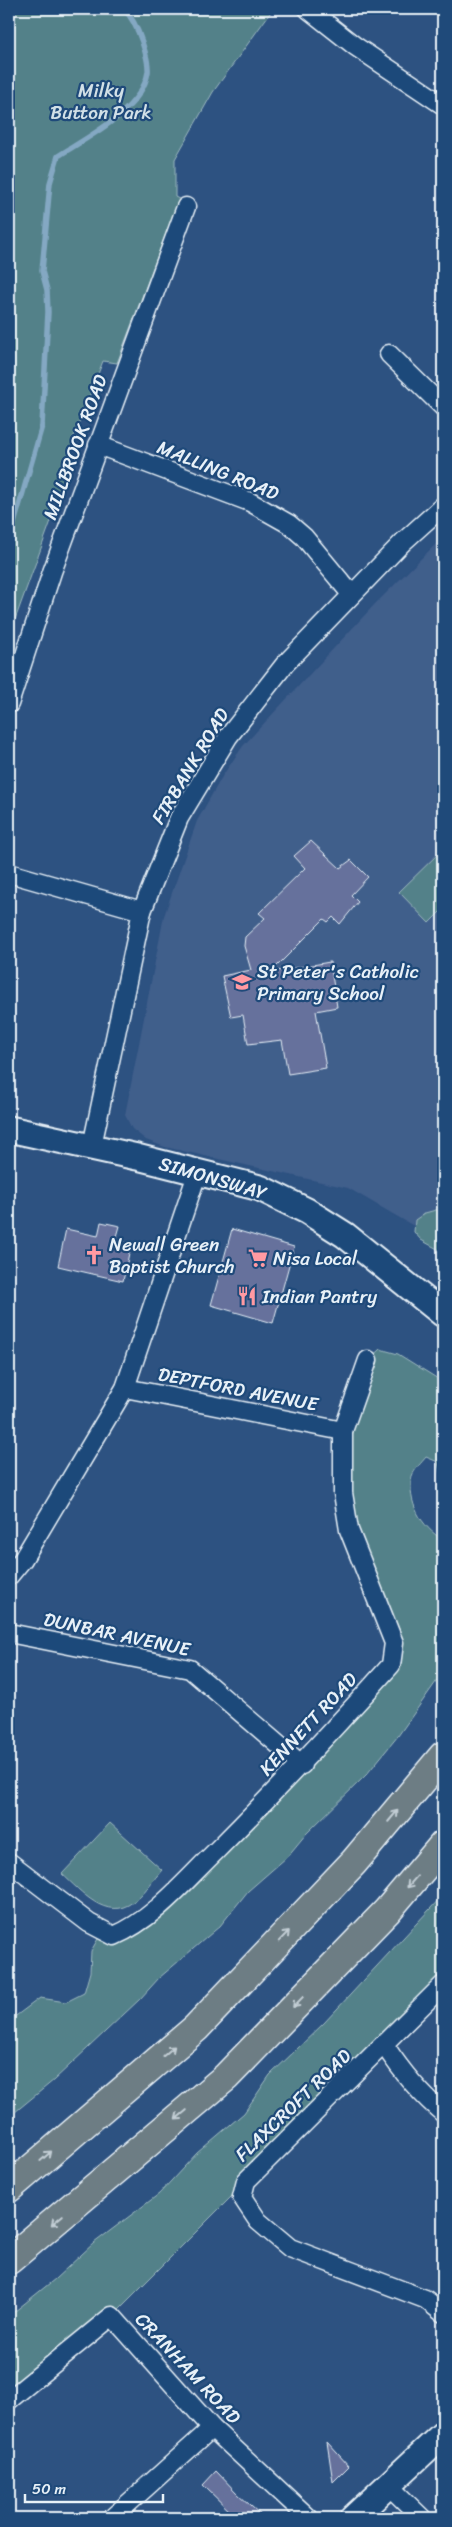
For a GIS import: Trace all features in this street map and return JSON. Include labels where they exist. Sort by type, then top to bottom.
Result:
[{"type":"highway","points":[[9,2188],[196,2028],[354,1862],[443,1756]]},
{"type":"highway","points":[[9,2260],[226,2076],[387,1911],[443,1845]]},
{"type":"street","points":[[308,9],[355,46],[443,105]]},
{"type":"street","name":"MILLBROOK ROAD","points":[[9,704],[98,445],[186,207]]},
{"type":"street","points":[[389,354],[443,407]]},
{"type":"street","name":"MALLING ROAD","points":[[98,445],[250,502],[272,513],[304,537],[351,594]]},
{"type":"street","name":"FIRBANK ROAD","points":[[92,1146],[142,911],[179,818],[228,737],[286,664],[351,594],[403,542],[443,506]]},
{"type":"street","points":[[9,873],[142,911]]},
{"type":"street","name":"SIMONSWAY","points":[[9,1128],[92,1146],[260,1188],[307,1211],[345,1235],[433,1303],[443,1314]]},
{"type":"street","points":[[9,1576],[23,1559],[125,1388],[198,1172]]},
{"type":"street","name":"SIMONSWAY","points":[[433,1303],[443,1326]]},
{"type":"street","name":"KENNETT ROAD","points":[[10,1865],[88,1923],[114,1936],[136,1927],[172,1894],[302,1765],[391,1664],[394,1643],[349,1530],[342,1493],[343,1431],[368,1360]]},
{"type":"street","name":"DEPTFORD AVENUE","points":[[125,1388],[343,1431]]},
{"type":"street","name":"DUNBAR AVENUE","points":[[9,1633],[190,1669],[302,1765]]},
{"type":"street","name":"FLAXCROFT ROAD","points":[[443,1985],[385,2046],[246,2181],[242,2197],[258,2221],[290,2248],[425,2299],[443,2313]]},
{"type":"street","points":[[385,2046],[404,2076],[443,2113]]},
{"type":"street","name":"CRANHAM ROAD","points":[[9,2400],[112,2316],[212,2428],[309,2518]]},
{"type":"street","points":[[112,2518],[212,2428]]},
{"type":"street","points":[[353,2518],[443,2434]]},
{"type":"street","points":[[388,2485],[422,2518]]},
{"type":"shaded area","points":[[443,537],[443,1238],[438,1240],[348,1188],[165,1147],[146,1140],[132,1129],[125,1115],[164,916],[197,821],[223,775],[243,746],[375,604]]},
{"type":"green space","name":"Milky Button Park","points":[[9,9],[273,9],[213,92],[175,159],[175,197],[179,199],[117,363],[103,361],[74,436],[63,488],[9,636]]},
{"type":"green space","points":[[443,849],[443,909],[429,923],[399,892]]},
{"type":"green space","points":[[443,1208],[443,1252],[421,1240],[414,1232],[415,1220],[425,1213]]},
{"type":"green space","points":[[380,1349],[398,1354],[443,1382],[443,1486],[438,1462],[426,1457],[413,1474],[411,1486],[417,1513],[428,1528],[443,1540],[443,1672],[398,1736],[367,1774],[306,1834],[287,1857],[248,1891],[220,1926],[159,1978],[140,1999],[54,2080],[9,2117],[9,2021],[40,1998],[66,2002],[84,1993],[90,1972],[91,1951],[103,1930],[136,1927],[391,1665],[394,1643],[349,1530],[343,1431],[368,1360]]},
{"type":"green space","points":[[110,1823],[162,1870],[137,1899],[123,1907],[113,1908],[94,1902],[62,1874]]},
{"type":"green space","points":[[443,1895],[443,1985],[112,2316],[9,2402],[9,2316],[55,2279],[94,2243],[159,2194],[197,2153],[244,2113],[270,2075],[324,2023]]},
{"type":"building","points":[[311,841],[340,868],[351,860],[368,877],[351,895],[358,902],[340,924],[333,917],[328,922],[324,919],[271,972],[330,962],[337,1007],[316,1011],[326,1068],[288,1074],[282,1040],[248,1044],[243,1015],[231,1017],[222,976],[251,970],[244,946],[245,937],[265,918],[259,913],[305,868],[294,856]]},
{"type":"building","name":"Newall Green Baptist Church","points":[[101,1222],[120,1226],[116,1240],[131,1244],[123,1281],[58,1266],[66,1229],[98,1236]]},
{"type":"building","points":[[232,1229],[294,1247],[273,1323],[211,1305]]},
{"type":"building","points":[[327,2442],[349,2466],[333,2482]]},
{"type":"building","points":[[216,2471],[264,2518],[237,2518],[203,2485]]},
{"type":"waterway","points":[[9,541],[42,426],[48,312],[47,290],[42,271],[50,183],[58,156],[98,131],[125,110],[144,86],[148,72],[148,64],[139,33],[133,20],[124,9]]},
{"type":"place","name":"St Peter's Catholic Primary School","points":[[242,982]]},
{"type":"place","name":"Newall Green Baptist Church","points":[[94,1255]]},
{"type":"place","name":"Nisa Local","points":[[258,1258]]},
{"type":"place","name":"Indian Pantry","points":[[247,1296]]}]
